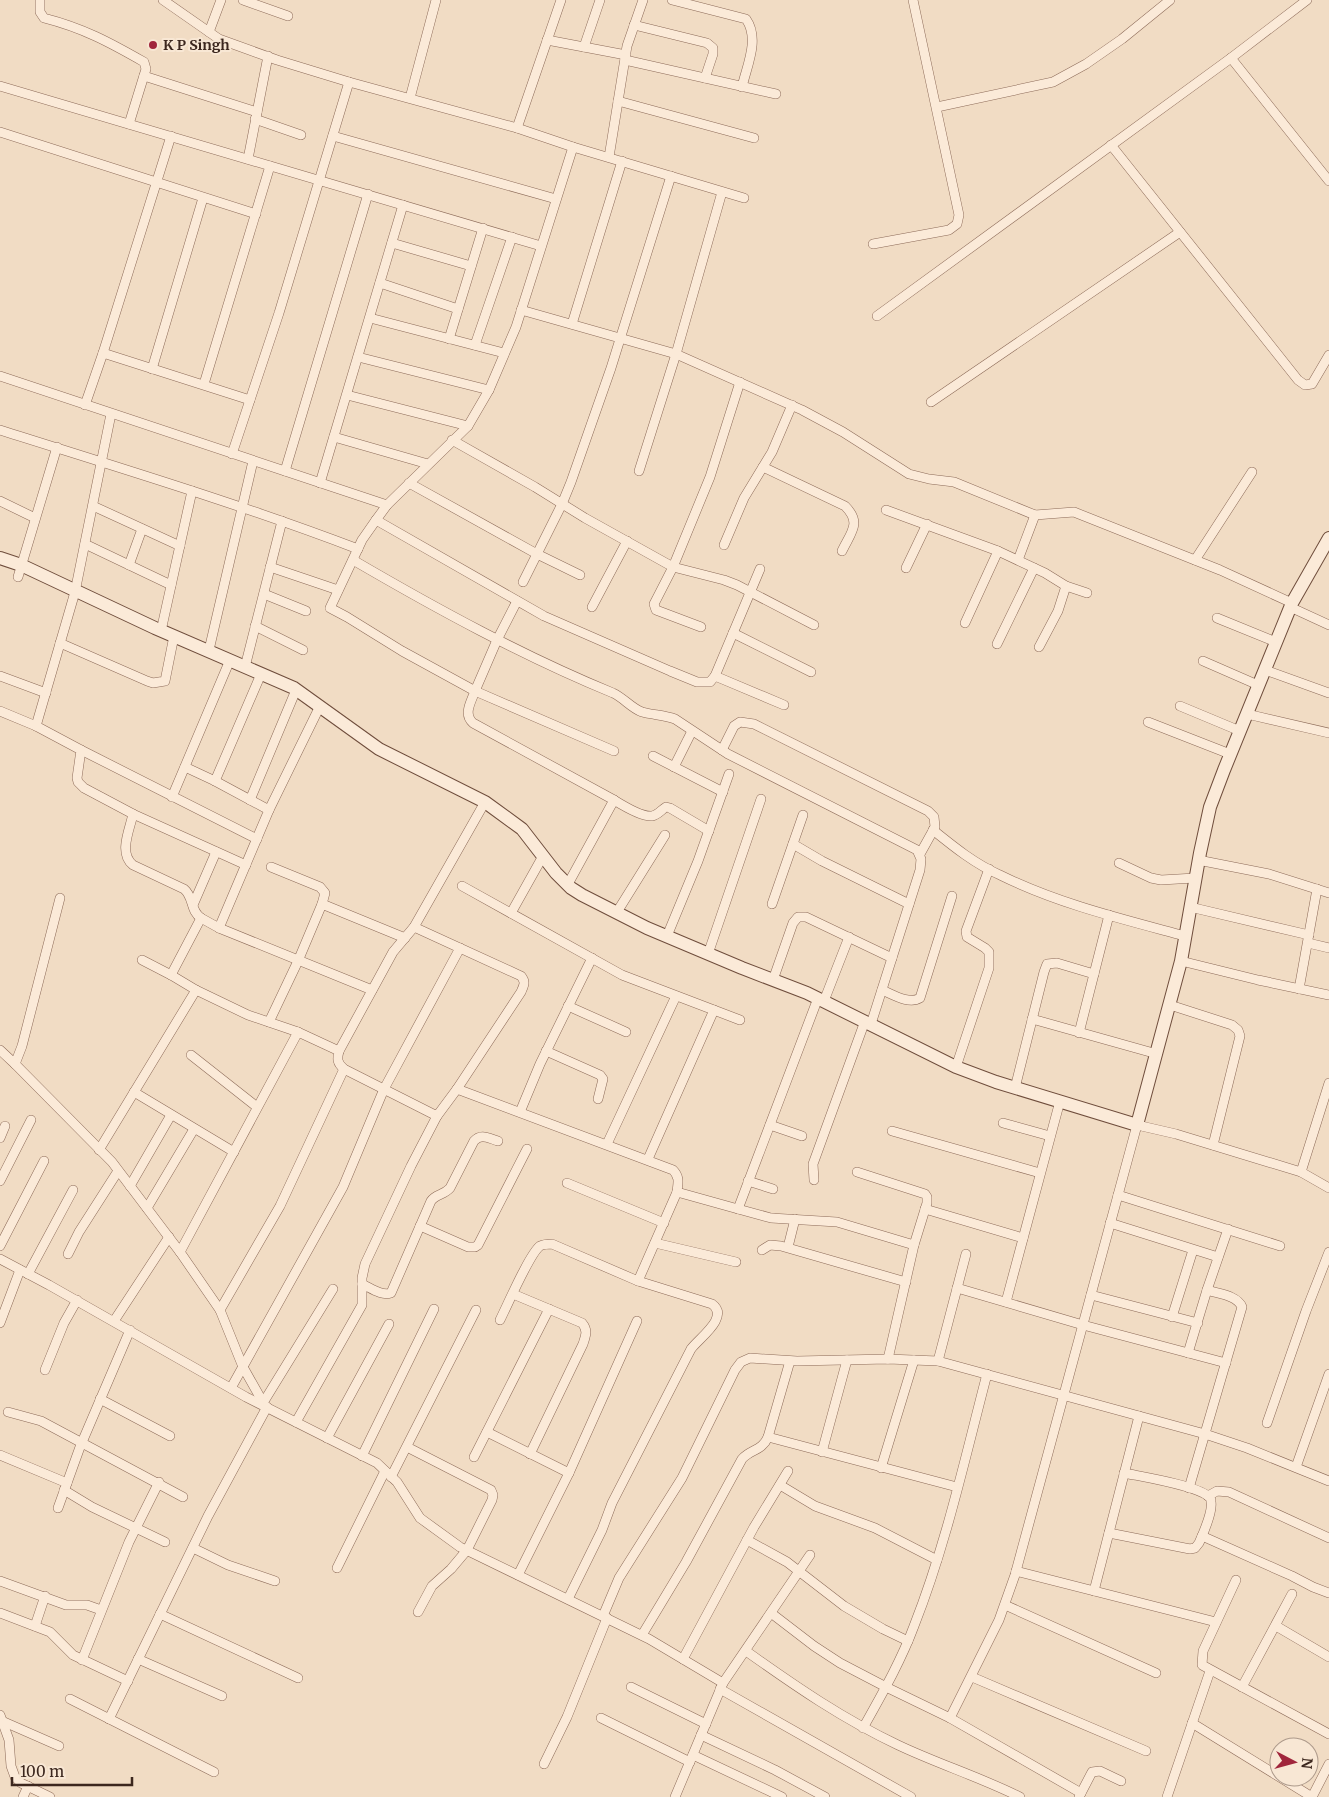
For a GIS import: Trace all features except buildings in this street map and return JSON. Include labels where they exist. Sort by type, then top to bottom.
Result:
[{"type":"street","points":[[40,0],[40,12],[44,18],[70,24],[90,32],[141,60],[146,66],[129,124]]},
{"type":"street","points":[[163,0],[219,39],[268,56],[349,82],[517,128],[572,147],[744,198]]},
{"type":"street","points":[[209,32],[221,0]]},
{"type":"street","points":[[243,0],[288,16]]},
{"type":"street","points":[[410,98],[436,0]]},
{"type":"street","points":[[517,128],[561,0]]},
{"type":"street","points":[[584,47],[600,0]]},
{"type":"street","points":[[608,157],[626,57],[643,0]]},
{"type":"street","points":[[672,0],[746,19],[751,27],[753,40],[742,87]]},
{"type":"street","points":[[873,244],[949,230],[957,224],[959,215],[913,0]]},
{"type":"street","points":[[937,107],[1053,82],[1086,64],[1122,39],[1170,0]]},
{"type":"street","points":[[877,316],[1231,58],[1307,0]]},
{"type":"street","points":[[634,25],[707,43],[713,48],[713,54],[704,78]]},
{"type":"street","points":[[547,40],[584,47],[704,78],[776,94]]},
{"type":"street","points":[[248,159],[268,56]]},
{"type":"street","points":[[1231,58],[1329,181]]},
{"type":"street","points":[[144,76],[301,134]]},
{"type":"street","points":[[232,454],[334,136],[349,82]]},
{"type":"street","points":[[0,86],[541,246]]},
{"type":"street","points":[[618,101],[754,138]]},
{"type":"street","points":[[0,132],[256,214]]},
{"type":"street","points":[[85,405],[171,136]]},
{"type":"street","points":[[334,136],[556,199]]},
{"type":"street","points":[[1111,145],[1302,384],[1312,384],[1329,355]]},
{"type":"street","points":[[572,147],[521,310],[489,390],[468,426],[387,505],[376,520],[358,549],[330,608],[402,652],[475,691],[614,751]]},
{"type":"street","points":[[572,324],[622,161]]},
{"type":"street","points":[[204,384],[270,166]]},
{"type":"street","points":[[523,582],[562,504],[620,338],[671,176]]},
{"type":"street","points":[[639,471],[676,354],[722,192]]},
{"type":"street","points":[[285,471],[368,194]]},
{"type":"street","points":[[152,369],[203,198]]},
{"type":"street","points":[[320,483],[403,205]]},
{"type":"street","points":[[449,339],[483,228]]},
{"type":"street","points":[[931,402],[1180,232]]},
{"type":"street","points":[[475,346],[512,237]]},
{"type":"street","points":[[392,243],[471,266]]},
{"type":"street","points":[[380,283],[458,308]]},
{"type":"street","points":[[521,310],[676,354],[792,405],[843,432],[909,474],[954,482],[1035,515],[1074,512],[1220,570],[1329,625]]},
{"type":"street","points":[[370,318],[504,353]]},
{"type":"street","points":[[103,353],[250,400]]},
{"type":"street","points":[[358,357],[489,390]]},
{"type":"street","points":[[0,376],[387,505]]},
{"type":"street","points":[[702,628],[656,610],[655,600],[673,568],[710,477],[740,382]]},
{"type":"street","points":[[346,395],[468,426]]},
{"type":"street","points":[[724,545],[744,498],[772,452],[792,405]]},
{"type":"street","points":[[36,726],[75,592],[111,414]]},
{"type":"street","points":[[0,432],[102,461],[282,521],[358,549]]},
{"type":"street","points":[[334,437],[428,464]]},
{"type":"street","points":[[452,440],[673,568],[724,580],[814,625]]},
{"type":"street","points":[[20,571],[57,447]]},
{"type":"street","points":[[209,650],[253,460]]},
{"type":"street","points":[[763,466],[846,506],[855,518],[854,525],[842,551]]},
{"type":"street","points":[[1195,560],[1252,472]]},
{"type":"street","points":[[409,483],[580,575]]},
{"type":"street","points":[[161,631],[192,491]]},
{"type":"street","points":[[0,501],[35,518]]},
{"type":"street","points":[[92,506],[180,546]]},
{"type":"street","points":[[886,510],[998,551],[1066,586],[1087,593]]},
{"type":"street","points":[[1018,560],[1035,515]]},
{"type":"street","points":[[376,520],[544,616],[697,682],[710,682],[715,676],[760,569]]},
{"type":"street","points":[[245,666],[282,521]]},
{"type":"street","points":[[906,568],[927,524]]},
{"type":"street","points":[[129,565],[142,529]]},
{"type":"street","points":[[950,1718],[972,1677],[1005,1605],[1016,1571],[1170,1005],[1181,961],[1198,860],[1210,807],[1291,605],[1329,538]]},
{"type":"street","points":[[592,607],[626,540]]},
{"type":"street","points":[[85,544],[171,585]]},
{"type":"street","points":[[965,623],[998,551]]},
{"type":"street","points":[[0,558],[20,571],[75,592],[296,690],[379,748],[485,802],[522,830],[542,856],[568,884],[582,895],[667,936],[821,1000],[956,1067],[1015,1088],[1301,1172],[1329,1188]]},
{"type":"street","points":[[353,560],[432,606],[497,640],[578,679],[620,696],[634,708],[643,712],[676,719],[722,750],[917,850],[920,854]]},
{"type":"street","points":[[270,567],[338,590]]},
{"type":"street","points":[[997,644],[1034,568]]},
{"type":"street","points":[[1039,647],[1058,611],[1066,586]]},
{"type":"street","points":[[264,594],[306,611]]},
{"type":"street","points":[[517,601],[497,640],[475,691],[468,712],[469,720],[473,724],[626,808],[649,816],[658,814],[666,807],[670,808],[708,831]]},
{"type":"street","points":[[1217,618],[1276,642]]},
{"type":"street","points":[[255,626],[303,650]]},
{"type":"street","points":[[733,633],[811,672]]},
{"type":"street","points":[[60,643],[147,681],[160,683],[165,681],[174,636]]},
{"type":"street","points":[[172,797],[230,660]]},
{"type":"street","points":[[1202,661],[1258,685]]},
{"type":"street","points":[[1265,670],[1329,693]]},
{"type":"street","points":[[215,781],[261,674]]},
{"type":"street","points":[[0,676],[46,693]]},
{"type":"street","points":[[715,676],[784,705]]},
{"type":"street","points":[[250,800],[296,690]]},
{"type":"street","points":[[219,928],[269,810],[320,706]]},
{"type":"street","points":[[1180,706],[1240,730]]},
{"type":"street","points":[[0,711],[36,726],[257,839]]},
{"type":"street","points":[[1247,714],[1329,733]]},
{"type":"street","points":[[722,750],[734,726],[740,722],[754,724],[928,811],[936,822],[920,854],[920,870],[882,990],[813,1164],[814,1180]]},
{"type":"street","points":[[1148,722],[1230,754]]},
{"type":"street","points":[[674,767],[692,731]]},
{"type":"street","points":[[81,750],[77,778],[84,788],[133,814],[246,865]]},
{"type":"street","points":[[653,756],[722,792]]},
{"type":"street","points":[[185,767],[269,810]]},
{"type":"street","points":[[667,936],[729,774]]},
{"type":"street","points":[[568,884],[614,800]]},
{"type":"street","points":[[708,954],[761,800]]},
{"type":"street","points":[[437,1116],[344,1070],[339,1065],[337,1059],[339,1051],[393,952],[414,927],[485,802]]},
{"type":"street","points":[[133,814],[125,847],[125,856],[128,861],[132,865],[184,889],[190,894],[194,912],[200,918],[219,928],[372,990]]},
{"type":"street","points":[[772,904],[803,816]]},
{"type":"street","points":[[933,830],[989,870],[1030,889],[1070,905],[1185,936]]},
{"type":"street","points":[[617,912],[665,835]]},
{"type":"street","points":[[793,844],[909,904]]},
{"type":"street","points":[[192,906],[216,852]]},
{"type":"street","points":[[511,913],[542,856]]},
{"type":"street","points":[[1198,860],[1269,874],[1329,893]]},
{"type":"street","points":[[1119,864],[1151,878],[1161,880],[1195,878]]},
{"type":"street","points":[[270,1022],[298,961],[325,893],[320,887],[271,867]]},
{"type":"street","points":[[956,1067],[989,968],[989,952],[967,937],[966,931],[989,870]]},
{"type":"street","points":[[462,886],[622,975],[740,1020]]},
{"type":"street","points":[[1299,989],[1317,890]]},
{"type":"street","points":[[882,990],[910,1001],[916,1001],[920,998],[952,896]]},
{"type":"street","points":[[15,1064],[22,1046],[60,898]]},
{"type":"street","points":[[322,904],[405,938]]},
{"type":"street","points":[[1190,907],[1308,939],[1329,948]]},
{"type":"street","points":[[1079,1032],[1109,915]]},
{"type":"street","points":[[774,980],[793,922],[798,917],[806,917],[892,958]]},
{"type":"street","points":[[171,975],[200,918]]},
{"type":"street","points":[[296,1422],[362,1305],[362,1284],[365,1264],[411,1166],[437,1116],[457,1089],[524,985],[524,980],[521,976],[414,927]]},
{"type":"street","points":[[738,1209],[821,1000],[849,937]]},
{"type":"street","points":[[231,1388],[343,1187],[384,1089],[460,948]]},
{"type":"street","points":[[520,1112],[546,1051],[592,958]]},
{"type":"street","points":[[142,960],[227,1006],[298,1032],[339,1051]]},
{"type":"street","points":[[1181,961],[1329,995]]},
{"type":"street","points":[[1015,1088],[1047,964],[1056,963],[1094,974]]},
{"type":"street","points":[[99,1150],[196,990]]},
{"type":"street","points":[[607,1144],[676,996]]},
{"type":"street","points":[[1170,1005],[1232,1025],[1238,1030],[1240,1036],[1212,1145]]},
{"type":"street","points":[[568,1006],[626,1032]]},
{"type":"street","points":[[648,1159],[714,1010]]},
{"type":"street","points":[[1032,1019],[1157,1054]]},
{"type":"street","points":[[180,1252],[298,1032]]},
{"type":"street","points":[[0,1050],[86,1135],[118,1171],[169,1237],[220,1310],[242,1367],[265,1406]]},
{"type":"street","points":[[546,1051],[600,1075],[603,1079],[598,1099]]},
{"type":"street","points":[[191,1055],[257,1107]]},
{"type":"street","points":[[220,1310],[280,1206],[344,1070]]},
{"type":"street","points":[[1301,1172],[1329,1082]]},
{"type":"street","points":[[457,1089],[648,1159],[678,1174],[678,1192],[638,1281]]},
{"type":"street","points":[[134,1092],[234,1152]]},
{"type":"street","points":[[1006,1302],[1060,1101]]},
{"type":"street","points":[[130,1186],[171,1115]]},
{"type":"street","points":[[0,1181],[31,1120]]},
{"type":"street","points":[[1003,1123],[1050,1136]]},
{"type":"street","points":[[770,1125],[802,1136]]},
{"type":"street","points":[[0,1138],[5,1126]]},
{"type":"street","points":[[147,1208],[194,1129]]},
{"type":"street","points":[[892,1130],[1040,1173]]},
{"type":"street","points":[[362,1284],[381,1293],[390,1293],[431,1201],[435,1196],[447,1192],[450,1188],[477,1137],[483,1136],[498,1141]]},
{"type":"street","points":[[420,1226],[468,1247],[478,1245],[527,1149]]},
{"type":"street","points":[[0,1246],[44,1161]]},
{"type":"street","points":[[68,1254],[79,1232],[118,1171]]},
{"type":"street","points":[[857,1172],[925,1194],[927,1197],[888,1359]]},
{"type":"street","points":[[748,1180],[773,1189]]},
{"type":"street","points":[[567,1183],[664,1223]]},
{"type":"street","points":[[0,1323],[24,1272],[73,1190]]},
{"type":"street","points":[[678,1192],[771,1218],[837,1222],[914,1245]]},
{"type":"street","points":[[1118,1196],[1280,1246]]},
{"type":"street","points":[[925,1209],[1023,1238]]},
{"type":"street","points":[[788,1247],[795,1219]]},
{"type":"street","points":[[1110,1223],[1218,1258]]},
{"type":"street","points":[[1188,1353],[1228,1229]]},
{"type":"street","points":[[114,1321],[169,1237]]},
{"type":"street","points":[[655,1243],[736,1262]]},
{"type":"street","points":[[500,1320],[531,1257],[539,1246],[546,1244],[552,1244],[638,1281],[712,1304],[717,1309],[718,1316],[710,1329],[691,1349],[615,1497],[568,1599]]},
{"type":"street","points":[[762,1250],[770,1245],[788,1247],[906,1282]]},
{"type":"street","points":[[1172,1316],[1193,1250]]},
{"type":"street","points":[[1267,1423],[1306,1311],[1329,1252]]},
{"type":"street","points":[[938,1361],[966,1254]]},
{"type":"street","points":[[0,1260],[77,1300],[231,1388],[377,1463],[397,1482],[420,1518],[467,1550],[642,1635],[683,1659],[722,1686],[911,1797]]},
{"type":"street","points":[[957,1288],[1082,1325],[1226,1362]]},
{"type":"street","points":[[109,1719],[265,1406],[333,1289]]},
{"type":"street","points":[[1189,1488],[1242,1307],[1240,1302],[1235,1299],[1207,1290]]},
{"type":"street","points":[[513,1294],[582,1323],[586,1328],[586,1334],[530,1454]]},
{"type":"street","points":[[1091,1295],[1198,1323]]},
{"type":"street","points":[[45,1370],[64,1323],[77,1300]]},
{"type":"street","points":[[362,1456],[434,1309]]},
{"type":"street","points":[[474,1457],[549,1309]]},
{"type":"street","points":[[336,1568],[388,1474],[407,1447],[476,1310]]},
{"type":"street","points":[[518,1575],[570,1473],[637,1321]]},
{"type":"street","points":[[327,1438],[389,1324]]},
{"type":"street","points":[[58,1508],[82,1442],[130,1330]]},
{"type":"street","points":[[544,1764],[567,1717],[619,1578],[682,1478],[735,1370],[741,1362],[750,1358],[790,1361],[888,1359],[938,1361],[1205,1434],[1329,1481]]},
{"type":"street","points":[[822,1452],[847,1360]]},
{"type":"street","points":[[881,1468],[914,1360]]},
{"type":"street","points":[[642,1635],[686,1562],[742,1459],[746,1454],[762,1447],[768,1437],[790,1361]]},
{"type":"street","points":[[863,1728],[886,1687],[908,1641],[937,1560],[987,1374]]},
{"type":"street","points":[[1296,1467],[1329,1374]]},
{"type":"street","points":[[100,1399],[170,1436]]},
{"type":"street","points":[[8,1412],[41,1421],[159,1482],[183,1497]]},
{"type":"street","points":[[1094,1591],[1139,1416]]},
{"type":"street","points":[[487,1432],[570,1473]]},
{"type":"street","points":[[768,1437],[957,1487]]},
{"type":"street","points":[[407,1447],[491,1490],[493,1495],[467,1550],[432,1586],[418,1612]]},
{"type":"street","points":[[0,1455],[66,1486],[92,1507],[165,1542]]},
{"type":"street","points":[[683,1659],[747,1540],[788,1471]]},
{"type":"street","points":[[1109,1533],[1190,1549],[1196,1548],[1212,1507],[1208,1496],[1189,1488],[1124,1473]]},
{"type":"street","points":[[82,1660],[136,1528],[159,1482]]},
{"type":"street","points":[[780,1485],[815,1506],[875,1528],[937,1560]]},
{"type":"street","points":[[1208,1496],[1217,1491],[1229,1492],[1329,1538]]},
{"type":"street","points":[[1202,1536],[1313,1587],[1329,1592]]},
{"type":"street","points":[[747,1540],[768,1550],[844,1606],[908,1641]]},
{"type":"street","points":[[193,1548],[228,1565],[276,1581]]},
{"type":"street","points":[[675,1797],[722,1686],[810,1556]]},
{"type":"street","points":[[1016,1571],[1216,1622]]},
{"type":"street","points":[[1236,1580],[1203,1651],[1202,1665],[1329,1734]]},
{"type":"street","points":[[0,1581],[66,1605],[86,1605],[102,1610]]},
{"type":"street","points":[[1242,1687],[1292,1594]]},
{"type":"street","points":[[35,1626],[45,1596]]},
{"type":"street","points":[[1005,1605],[1156,1673]]},
{"type":"street","points":[[0,1613],[50,1632],[72,1656],[128,1681]]},
{"type":"street","points":[[160,1614],[298,1678]]},
{"type":"street","points":[[771,1614],[820,1650],[886,1687],[950,1718],[1080,1795],[1090,1775],[1095,1771],[1121,1781]]},
{"type":"street","points":[[1276,1626],[1329,1657]]},
{"type":"street","points":[[746,1651],[816,1700],[863,1728],[899,1746],[1020,1797]]},
{"type":"street","points":[[138,1658],[222,1696]]},
{"type":"street","points":[[1167,1797],[1210,1671]]},
{"type":"street","points":[[972,1677],[1146,1751]]},
{"type":"street","points":[[631,1687],[706,1724]]},
{"type":"street","points":[[70,1699],[214,1772]]},
{"type":"street","points":[[1,1718],[59,1746]]},
{"type":"street","points":[[1,1718],[9,1740],[11,1766],[15,1777],[50,1797]]},
{"type":"street","points":[[601,1718],[691,1759],[782,1797]]},
{"type":"street","points":[[1192,1724],[1312,1797],[1329,1764]]},
{"type":"street","points":[[701,1735],[775,1770],[825,1797]]},
{"type":"street","points":[[23,1797],[28,1786]]},
{"type":"place","name":"K P Singh","points":[[153,45]]}]
